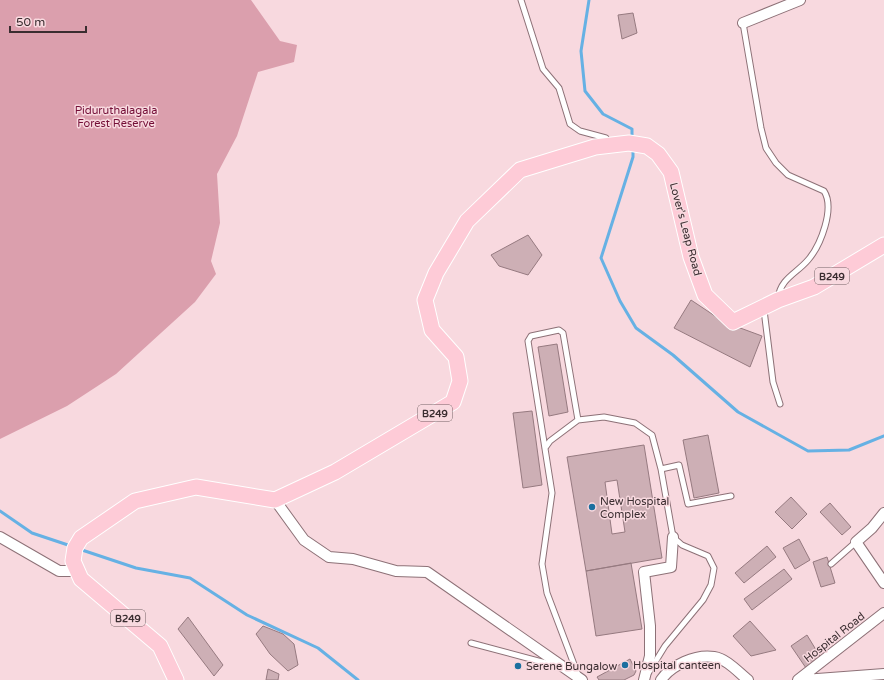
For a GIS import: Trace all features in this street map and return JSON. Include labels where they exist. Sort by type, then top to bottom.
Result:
[{"type":"main road","name":"Lover's Leap Road","points":[[609,145],[629,143],[647,146],[658,154],[670,172],[691,257],[705,295],[733,322],[764,309],[778,300],[814,287],[884,245]]},
{"type":"main road","name":"B249","points":[[275,500],[335,472],[453,402],[460,381],[456,357],[432,330],[425,300],[436,272],[463,227],[467,221],[520,170],[595,147],[609,145]]},
{"type":"main road","points":[[75,566],[75,548],[81,538],[135,501],[196,487],[275,500]]},
{"type":"main road","name":"B249","points":[[75,566],[81,579],[160,646],[176,680]]},
{"type":"street","points":[[743,23],[800,0]]},
{"type":"street","points":[[275,500],[304,540],[329,557],[353,559],[396,571],[427,572],[580,678]]},
{"type":"street","points":[[884,513],[872,528],[856,542],[884,583]]},
{"type":"street","points":[[0,537],[60,571],[75,566]]},
{"type":"street","points":[[644,680],[650,656],[650,626],[644,572],[671,566],[673,537]]},
{"type":"street","name":"Hospital Road","points":[[798,680],[884,613]]},
{"type":"street","points":[[661,680],[679,664],[697,658],[714,657],[727,663],[748,680]]},
{"type":"street","points":[[804,680],[884,674]]},
{"type":"lane","points":[[521,0],[543,69],[559,88],[570,124],[580,131],[606,138],[609,145]]},
{"type":"lane","points":[[743,23],[761,128],[766,148],[776,163],[788,175],[824,191],[829,204],[822,233],[814,252],[808,261],[784,281],[780,287],[778,300]]},
{"type":"lane","points":[[764,309],[773,382],[780,404]]},
{"type":"lane","points":[[578,420],[563,333],[559,330],[531,336],[528,341],[552,493],[542,564],[547,593],[580,678]]},
{"type":"lane","points":[[545,448],[550,441],[578,420],[604,417],[635,422],[652,435],[661,469],[673,537],[682,545],[708,556],[714,568],[711,585],[703,600],[665,646],[644,680]]},
{"type":"lane","points":[[661,469],[678,465],[688,504],[731,496]]},
{"type":"lane","points":[[831,564],[856,542]]},
{"type":"lane","points":[[471,643],[568,669]]},
{"type":"green space","name":"Piduruthalagala Forest Reserve","points":[[0,0],[251,0],[280,41],[297,45],[294,62],[258,72],[237,136],[217,174],[220,223],[211,261],[216,274],[195,302],[116,374],[67,406],[0,439]]},
{"type":"building","points":[[633,13],[637,33],[622,39],[618,15]]},
{"type":"building","points":[[528,235],[542,255],[528,275],[499,266],[491,255]]},
{"type":"building","points":[[691,300],[724,322],[762,336],[750,367],[674,328]]},
{"type":"building","points":[[557,344],[568,412],[549,416],[538,347]]},
{"type":"building","points":[[532,411],[542,485],[523,488],[513,413]]},
{"type":"building","points":[[708,435],[719,493],[694,498],[683,440]]},
{"type":"building","name":"New Hospital Complex","points":[[644,445],[662,558],[586,571],[567,457]],"holes":[[[617,480],[625,532],[612,534],[605,482]]]},
{"type":"building","points":[[791,497],[807,514],[792,529],[775,512]]},
{"type":"building","points":[[830,503],[851,527],[842,535],[820,512]]},
{"type":"building","points":[[799,539],[810,560],[795,569],[783,548]]},
{"type":"building","points":[[767,546],[776,557],[744,583],[735,573]]},
{"type":"building","points":[[827,557],[835,583],[821,587],[813,562]]},
{"type":"building","points":[[631,563],[642,629],[596,636],[586,571]]},
{"type":"building","points":[[784,569],[792,579],[752,610],[744,599]]},
{"type":"building","points":[[188,617],[223,665],[214,676],[178,629]]},
{"type":"building","points":[[750,621],[776,650],[751,656],[733,636]]},
{"type":"building","points":[[263,626],[283,634],[294,644],[298,665],[288,671],[270,654],[256,634]]},
{"type":"building","points":[[807,635],[821,658],[806,668],[791,646]]},
{"type":"building","name":"Hospital canteen","points":[[630,659],[636,671],[634,675],[624,680],[599,680],[597,677]]},
{"type":"building","points":[[268,669],[279,674],[278,680],[266,680]]},
{"type":"waterway","points":[[589,0],[581,51],[585,91],[603,114],[632,129],[632,139]]},
{"type":"waterway","points":[[633,149],[633,157],[601,258],[620,301],[636,328],[673,355],[738,412],[808,451],[849,450],[884,436]]},
{"type":"waterway","points":[[0,511],[32,533],[71,546]]},
{"type":"waterway","points":[[79,549],[136,568],[190,578],[247,615],[318,648],[358,680]]},
{"type":"place","name":"New Hospital Complex","points":[[592,507]]},
{"type":"place","name":"Hospital canteen","points":[[625,665]]},
{"type":"place","name":"Serene Bungalow","points":[[518,666]]}]
